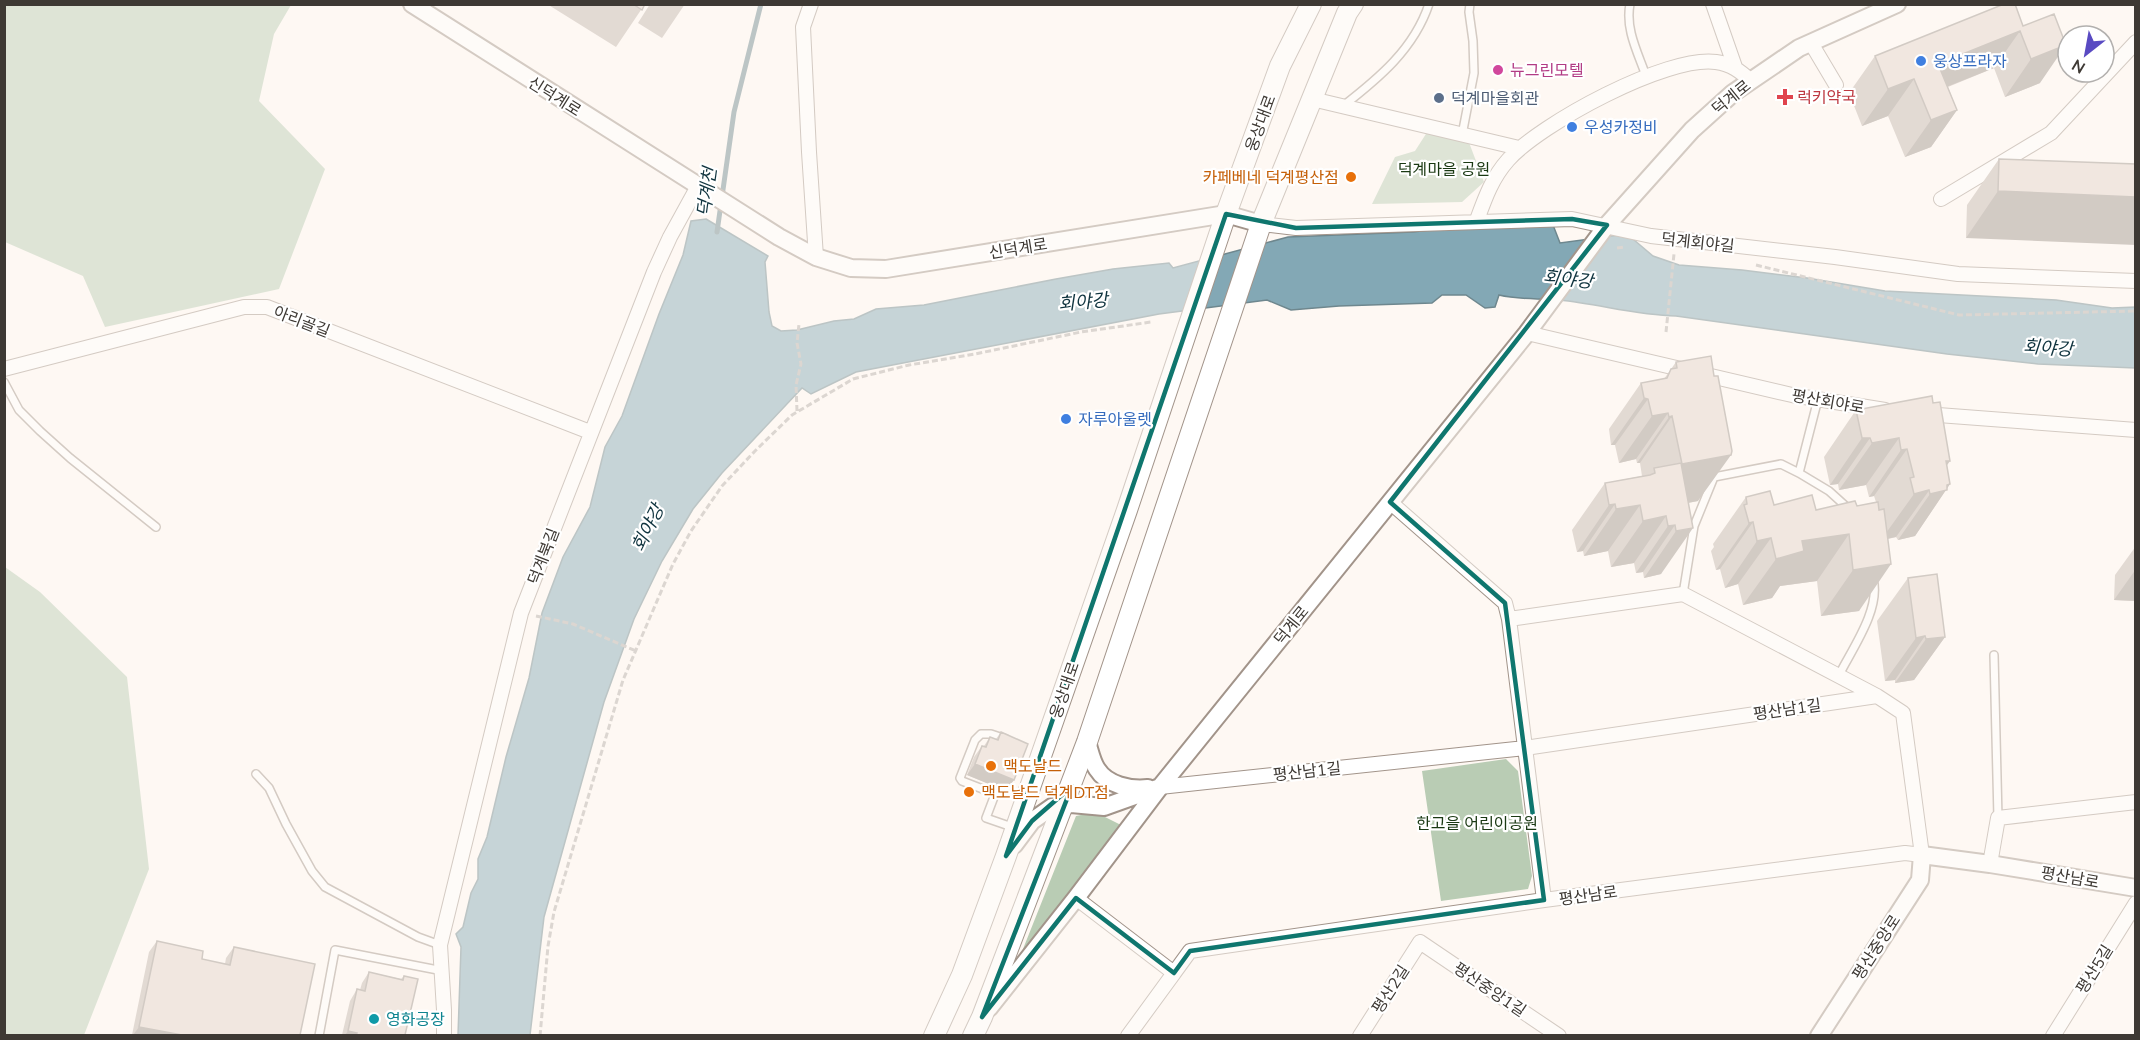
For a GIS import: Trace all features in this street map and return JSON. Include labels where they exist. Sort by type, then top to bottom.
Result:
[{"type":"main road","name":"웅상대로","points":[[934,1035],[962,975],[1006,856],[1037,750],[1185,340],[1226,214],[1280,66],[1311,4]]},
{"type":"main road","points":[[973,1035],[1065,804],[1259,231],[1353,4]]},
{"type":"street","points":[[811,4],[803,27],[808,152],[816,256]]},
{"type":"street","points":[[1713,4],[1735,67]]},
{"type":"street","name":"덕계로","points":[[982,1017],[1160,787],[1531,328],[1603,230],[1692,130],[1733,93],[1799,48],[1897,4]]},
{"type":"street","name":"신덕계로","points":[[412,5],[779,237],[816,256],[851,268],[886,269],[1226,214],[1259,231]]},
{"type":"street","points":[[1941,199],[2050,133],[2136,42]]},
{"type":"street","points":[[1811,43],[1836,85]]},
{"type":"street","points":[[1477,220],[1490,183],[1519,148],[1579,109],[1646,76],[1693,62],[1714,62],[1735,67],[1751,81]]},
{"type":"street","points":[[1312,99],[1519,148]]},
{"type":"street","name":"덕계북길","points":[[444,1035],[440,945],[521,614],[654,272],[698,186]]},
{"type":"street","name":"덕계회야길","points":[[1259,231],[1477,220],[1572,219],[1603,230],[1958,274],[2136,281]]},
{"type":"street","name":"아리골길","points":[[4,369],[244,307],[267,308],[590,432]]},
{"type":"street","name":"평산회야로","points":[[1531,328],[1792,395],[1904,412],[2136,430]]},
{"type":"street","points":[[1390,502],[1505,603],[1509,619],[1544,900]]},
{"type":"street","points":[[1509,619],[1683,594],[1878,696],[1903,713],[1922,855]]},
{"type":"street","name":"평산남1길","points":[[1160,787],[1525,748],[1878,696]]},
{"type":"street","points":[[1087,742],[1097,770],[1106,778],[1120,786],[1137,790],[1160,787]]},
{"type":"street","points":[[1006,856],[1032,821],[1045,810],[1065,804],[1104,807],[1160,787]]},
{"type":"street","points":[[1990,864],[1998,818],[2136,801]]},
{"type":"street","name":"평산남로","points":[[1128,1035],[1190,951],[1544,900],[1905,853],[1990,864],[2136,888]]},
{"type":"street","name":"평산중앙로","points":[[1819,1035],[1920,880],[1922,855]]},
{"type":"street","points":[[1076,898],[1174,973]]},
{"type":"street","name":"평산5길","points":[[2053,1035],[2136,903]]},
{"type":"street","points":[[1417,919],[1420,942]]},
{"type":"street","name":"평산2길","points":[[1359,1035],[1420,942]]},
{"type":"street","name":"평산중앙1길","points":[[1420,942],[1559,1035]]},
{"type":"lane","points":[[1343,107],[1398,58],[1414,37],[1429,4]]},
{"type":"lane","points":[[1462,135],[1474,74],[1470,4]]},
{"type":"lane","points":[[1630,4],[1629,26],[1646,76]]},
{"type":"lane","points":[[4,381],[19,410],[40,431],[156,527]]},
{"type":"lane","points":[[1799,473],[1818,399]]},
{"type":"lane","points":[[1714,477],[1780,464],[1829,490],[1857,515]]},
{"type":"lane","points":[[1683,594],[1694,526],[1714,477],[1711,469]]},
{"type":"lane","points":[[1839,675],[1871,614],[1876,587],[1870,567]]},
{"type":"lane","points":[[1994,655],[1998,818]]},
{"type":"lane","points":[[1012,741],[991,734],[981,734],[975,740],[960,778],[962,781],[993,793],[994,797],[986,818],[1015,828]]},
{"type":"lane","points":[[256,774],[269,788],[312,871],[326,887],[418,937],[440,945]]},
{"type":"lane","points":[[319,1035],[335,950],[442,971]]},
{"type":"path","points":[[1617,248],[1628,247]]},
{"type":"path","points":[[1666,332],[1674,261]]},
{"type":"path","points":[[1750,264],[1959,315],[2136,311]]},
{"type":"path","points":[[540,1035],[548,946],[559,893],[623,680],[673,564],[697,522],[722,486],[797,411],[853,379],[909,365],[1081,332],[1151,322]]},
{"type":"path","points":[[797,411],[796,385],[801,364],[797,343],[799,324]]},
{"type":"path","points":[[521,614],[573,624],[636,651]]},
{"type":"highlighted area","points":[[1226,214],[1296,228],[1572,219],[1607,225],[1390,502],[1505,603],[1544,900],[1190,951],[1174,973],[1076,898],[982,1017],[1072,786],[1032,821],[1006,856]]},
{"type":"green space","points":[[5,4],[291,5],[274,34],[259,101],[325,169],[279,289],[105,327],[83,276],[5,242]]},
{"type":"green space","name":"덕계마을 공원","points":[[1433,123],[1465,132],[1484,182],[1462,202],[1372,204],[1395,157],[1415,151]]},
{"type":"green space","points":[[5,567],[40,592],[127,677],[149,869],[84,1035],[5,1035]]},
{"type":"green space","name":"한고을 어린이공원","points":[[1506,759],[1518,771],[1532,876],[1528,889],[1441,901],[1422,771]]},
{"type":"green space","points":[[1091,813],[1123,826],[1019,959],[1076,816]]},
{"type":"water","name":"회야강","points":[[706,219],[768,256],[765,262],[769,312],[772,326],[781,331],[854,319],[876,309],[924,305],[1113,269],[1169,263],[1173,268],[1288,237],[1413,232],[1454,227],[1553,225],[1560,243],[1627,234],[1653,256],[1679,265],[1807,278],[1885,291],[2056,300],[2112,308],[2135,307],[2135,368],[2038,364],[1947,354],[1676,316],[1646,314],[1559,300],[1499,295],[1495,307],[1485,308],[1466,295],[1442,295],[1432,303],[1291,310],[1267,300],[1159,314],[856,372],[811,394],[802,388],[722,473],[693,509],[662,561],[634,619],[604,702],[544,917],[530,1035],[458,1035],[461,947],[456,934],[463,927],[471,893],[478,879],[478,859],[487,837],[506,757],[529,678],[542,613],[563,557],[590,507],[605,447],[622,416],[683,255],[691,221]]},
{"type":"building","points":[[633,4],[645,4],[642,10]]},
{"type":"building","points":[[2004,4],[2015,4],[2023,26],[2054,14],[2058,24],[2056,24],[2056,49],[2031,59],[2020,31],[1938,64],[1957,110],[1931,120],[1914,79],[1888,89],[1875,56]]},
{"type":"building","points":[[1999,159],[2136,164],[2136,197],[1998,191]]},
{"type":"building","points":[[1711,356],[1714,376],[1718,376],[1731,455],[1682,464],[1672,416],[1669,417],[1668,413],[1652,416],[1648,399],[1644,398],[1641,383],[1667,378],[1671,369],[1677,368],[1676,362]]},
{"type":"building","points":[[1932,396],[1933,403],[1940,402],[1950,461],[1946,461],[1950,484],[1947,485],[1947,490],[1930,494],[1929,490],[1914,494],[1910,478],[1914,477],[1907,449],[1901,450],[1899,438],[1872,443],[1870,438],[1862,438],[1856,410]]},
{"type":"building","points":[[1681,463],[1693,528],[1676,531],[1675,525],[1668,526],[1666,516],[1643,521],[1640,505],[1616,509],[1615,504],[1609,505],[1605,483],[1650,475],[1655,473],[1654,468]]},
{"type":"building","points":[[1770,491],[1774,505],[1812,495],[1816,510],[1855,501],[1857,506],[1878,502],[1879,510],[1884,509],[1891,564],[1853,570],[1849,534],[1802,541],[1804,551],[1776,559],[1771,538],[1757,541],[1753,522],[1749,523],[1744,505],[1747,504],[1746,497]]},
{"type":"building","points":[[1937,574],[1945,637],[1916,638],[1908,578]]},
{"type":"building","points":[[1001,732],[1028,744],[1014,780],[975,764],[982,746],[986,747],[990,737],[998,740]]},
{"type":"building","points":[[157,941],[203,951],[202,959],[230,965],[234,947],[315,964],[300,1035],[182,1035],[139,1027]]},
{"type":"building","name":"영화공장","points":[[369,972],[403,980],[404,976],[418,979],[405,1035],[356,1035],[357,1033],[348,1031],[357,989],[365,991]]},
{"type":"waterway","name":"덕계천","points":[[717,232],[734,112],[761,4]]},
{"type":"place","name":"웅상프라자","points":[[1921,61]]},
{"type":"place","name":"뉴그린모텔","points":[[1498,70]]},
{"type":"place","name":"럭키약국","points":[[1785,97]]},
{"type":"place","name":"덕계마을회관","points":[[1439,98]]},
{"type":"place","name":"우성카정비","points":[[1572,127]]},
{"type":"place","name":"카페베네 덕계평산점","points":[[1351,177]]},
{"type":"place","name":"자루아울렛","points":[[1066,419]]},
{"type":"place","name":"맥도날드","points":[[991,766]]},
{"type":"place","name":"맥도날드 덕계DT점","points":[[969,792]]},
{"type":"place","name":"영화공장","points":[[374,1019]]}]
